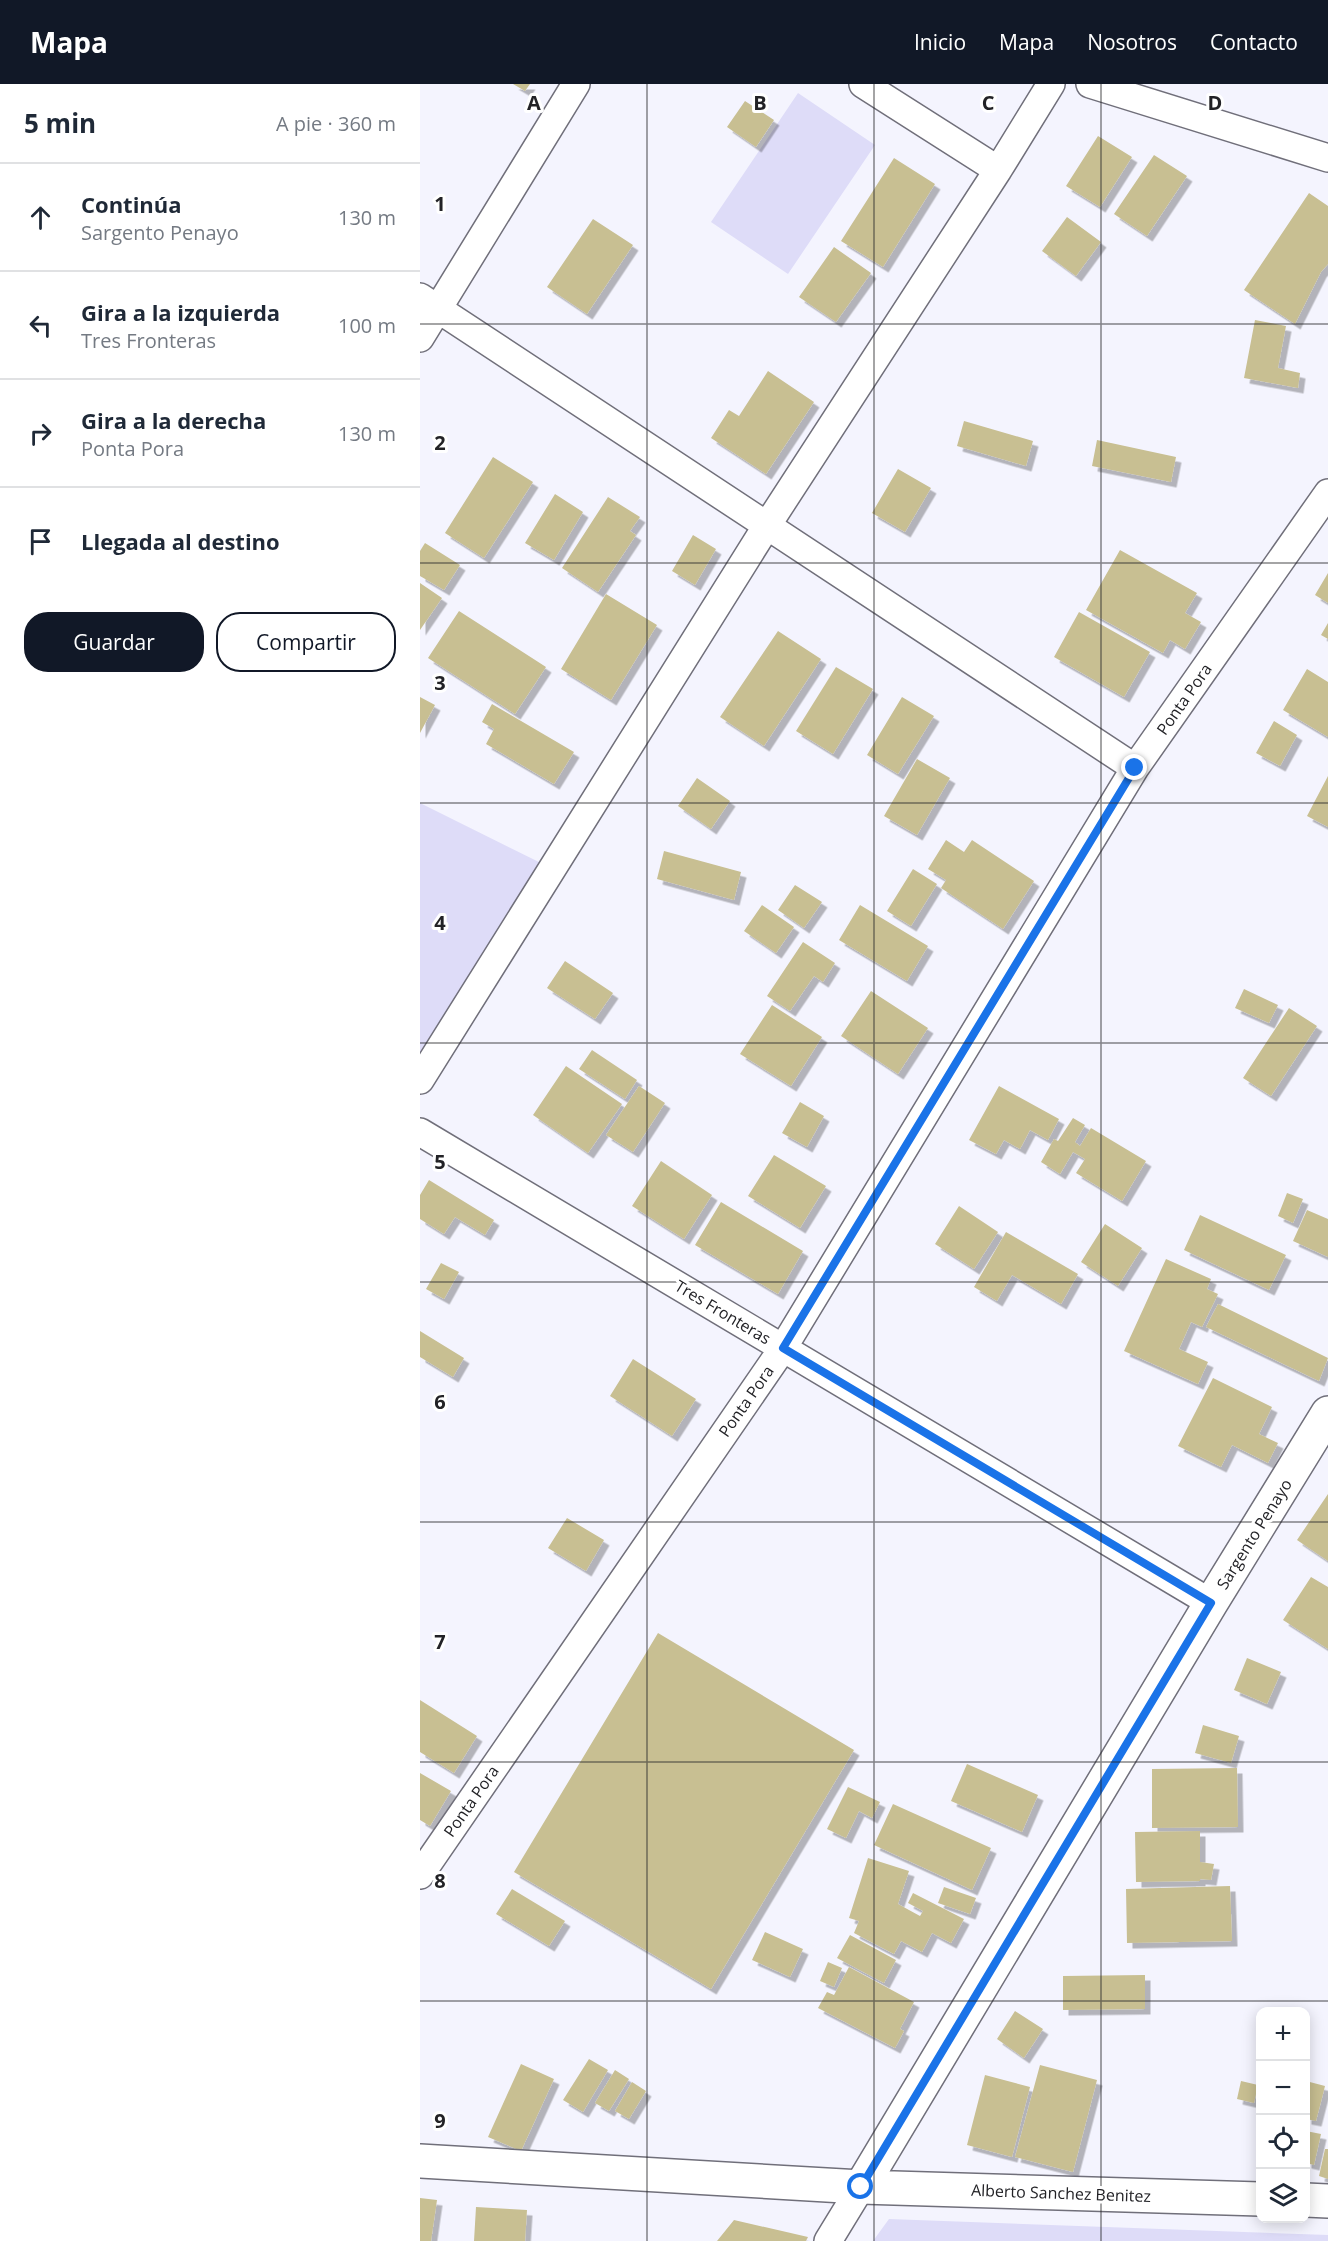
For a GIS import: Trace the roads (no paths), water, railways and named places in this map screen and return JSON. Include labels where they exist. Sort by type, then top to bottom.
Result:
[{"type":"street","points":[[420,338],[429,303],[576,84]]},
{"type":"street","points":[[862,84],[998,170]]},
{"type":"street","points":[[420,1080],[766,527],[998,170],[1051,84]]},
{"type":"street","points":[[1090,84],[1328,158]]},
{"type":"street","points":[[429,303],[1135,768]]},
{"type":"street","name":"Ponta Pora","points":[[420,1875],[783,1348],[1135,768],[1328,493]]},
{"type":"street","name":"Tres Fronteras","points":[[420,1132],[1211,1603]]},
{"type":"street","name":"Sargento Penayo","points":[[828,2241],[1211,1603],[1328,1413]]},
{"type":"street","name":"Alberto Sanchez Benitez","points":[[420,2161],[861,2187],[1256,2199]]},
{"type":"street","points":[[1310,2200],[1328,2201]]}]
